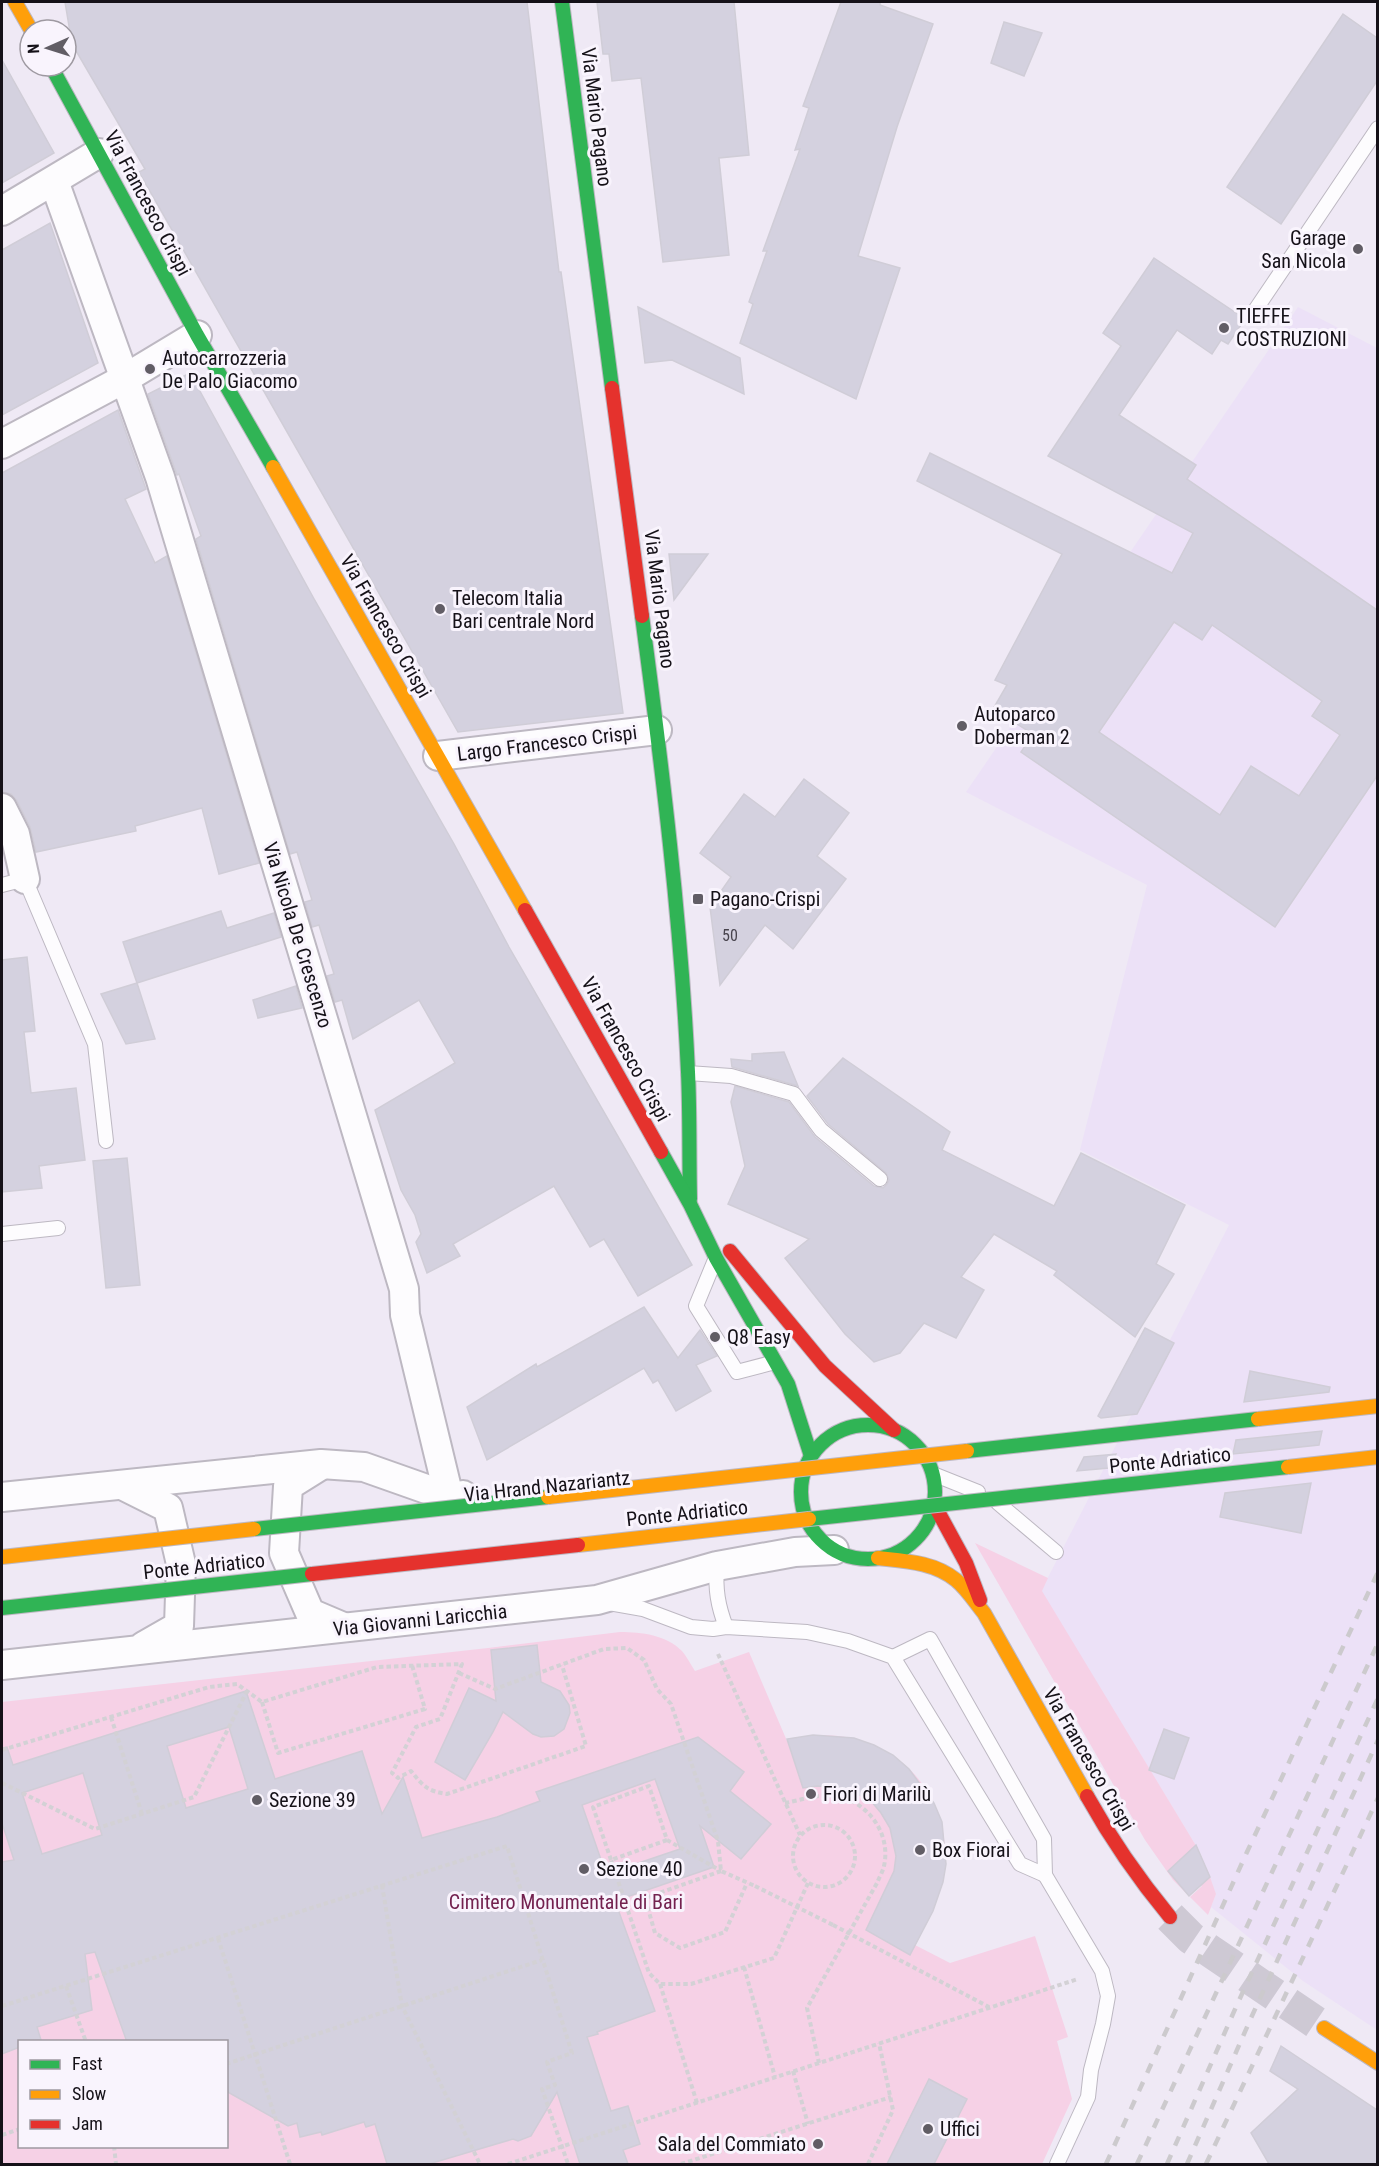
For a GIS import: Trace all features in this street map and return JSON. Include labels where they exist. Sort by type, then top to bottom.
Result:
[{"type":"main road","points":[[15,2],[24,18]]},
{"type":"main road","name":"Via Mario Pagano","points":[[562,2],[657,729],[681,964],[688,1073],[690,1204]]},
{"type":"main road","name":"Via Francesco Crispi","points":[[58,78],[197,335],[438,756],[690,1204],[716,1258],[788,1384],[811,1456]]},
{"type":"main road","name":"Via Francesco Crispi","points":[[690,1204],[825,1366],[894,1430]]},
{"type":"main road","name":"Ponte Adriatico","points":[[2,1557],[1377,1406]]},
{"type":"main road","points":[[879,1558],[910,1544],[928,1524],[935,1506],[933,1474],[922,1451],[910,1439],[894,1430],[873,1424],[846,1428],[823,1442],[811,1456],[803,1478],[802,1499],[804,1510],[814,1530],[834,1550],[863,1558],[919,1563],[938,1568],[956,1581],[984,1613]]},
{"type":"main road","name":"Ponte Adriatico","points":[[2,1608],[1377,1457]]},
{"type":"main road","points":[[935,1506],[960,1547],[974,1579],[984,1613]]},
{"type":"main road","name":"Via Francesco Crispi","points":[[984,1613],[1113,1842],[1170,1917]]},
{"type":"main road","points":[[1324,2028],[1377,2063]]},
{"type":"street","points":[[2,210],[99,153]]},
{"type":"street","name":"Via Nicola De Crescenzo","points":[[54,181],[160,477],[404,1289],[405,1315],[449,1497]]},
{"type":"street","points":[[2,444],[124,379],[197,335]]},
{"type":"street","name":"Largo Francesco Crispi","points":[[438,756],[657,729]]},
{"type":"street","points":[[2,808],[15,834],[13,882]]},
{"type":"street","name":"Via Hrand Nazariantz","points":[[2,1497],[321,1464],[364,1467],[449,1497],[811,1456]]},
{"type":"street","points":[[321,1464],[288,1486],[284,1553],[310,1613],[345,1628]]},
{"type":"street","points":[[121,1485],[168,1508],[181,1564],[179,1626],[137,1651]]},
{"type":"street","name":"Via Giovanni Laricchia","points":[[2,1665],[597,1600],[717,1566],[795,1552],[834,1550]]},
{"type":"lane","points":[[1254,312],[1377,128]]},
{"type":"lane","points":[[13,882],[94,1044],[106,1141]]},
{"type":"lane","points":[[688,1073],[731,1076],[794,1094],[821,1130],[880,1179]]},
{"type":"lane","points":[[2,1234],[58,1228]]},
{"type":"lane","points":[[716,1258],[696,1306],[737,1372],[776,1362]]},
{"type":"lane","points":[[933,1474],[991,1497],[1056,1552]]},
{"type":"lane","points":[[717,1566],[715,1584],[717,1598],[726,1627]]},
{"type":"lane","points":[[597,1600],[643,1609],[691,1627],[807,1632],[848,1641],[893,1657],[1020,1864],[1045,1875]]},
{"type":"lane","points":[[893,1657],[930,1639],[1044,1839],[1045,1875],[1102,1971],[1108,1996],[1091,2070],[1088,2097],[1057,2164]]},
{"type":"path","points":[[458,1673],[495,1689],[604,1649],[627,1648],[644,1660],[657,1689],[671,1704],[718,1841],[721,1871]]},
{"type":"path","points":[[718,1654],[800,1835]]},
{"type":"path","points":[[262,1702],[377,1667],[462,1664],[440,1719],[416,1727],[392,1773],[398,1778],[411,1771],[422,1784],[432,1791],[447,1794],[586,1746],[562,1665]]},
{"type":"path","points":[[2,1750],[209,1688],[237,1684],[262,1702],[278,1753],[425,1709],[412,1665]]},
{"type":"path","points":[[2,1783],[95,1828],[194,1797],[247,1691]]},
{"type":"path","points":[[111,1717],[142,1814]]},
{"type":"path","points":[[697,2103],[660,1984],[649,1973],[592,1807],[649,1786],[667,1840],[721,1871],[833,1925],[990,2007]]},
{"type":"path","points":[[785,1803],[817,1797],[840,1796],[859,1805],[875,1818],[884,1841],[885,1865],[807,2008],[819,2063]]},
{"type":"path","points":[[828,1824],[846,1832],[855,1850],[852,1870],[846,1879],[827,1887],[817,1887],[808,1883],[799,1875],[792,1855],[794,1844],[800,1835],[808,1828],[828,1824]]},
{"type":"path","points":[[611,1860],[667,1840]]},
{"type":"path","points":[[2,2006],[507,1845],[572,2053],[547,2062],[555,2085],[542,2089],[567,2164]]},
{"type":"path","points":[[721,1871],[645,1898],[655,1933],[680,1948],[725,1932],[747,1883]]},
{"type":"path","points":[[660,1984],[691,1984],[774,1958],[808,1883]]},
{"type":"path","points":[[382,1885],[402,2006],[480,2164]]},
{"type":"path","points":[[218,1938],[290,2164]]},
{"type":"path","points":[[228,2063],[360,2018],[542,1960]]},
{"type":"path","points":[[744,1967],[775,2077]]},
{"type":"path","points":[[508,2164],[1102,1971]]},
{"type":"path","points":[[66,1986],[85,2040]]},
{"type":"path","points":[[867,2164],[893,2110],[879,2043]]},
{"type":"path","points":[[793,2071],[808,2124]]},
{"type":"path","points":[[681,2164],[891,2097]]},
{"type":"path","points":[[2,2135],[18,2130]]},
{"type":"path","points":[[114,2148],[116,2164]]},
{"type":"shaded area","points":[[1298,307],[1377,348],[1377,2030],[1303,1981],[1211,1907],[1216,1894],[1198,1849],[1041,1591],[1229,1225],[1080,1150],[1147,885],[966,792]]},
{"type":"green space","points":[[975,1543],[1048,1578],[1042,1591],[1198,1849],[1183,1861],[1203,1883],[1210,1877],[1216,1894],[1208,1915],[1190,1897],[1173,1880],[1145,1840]],"holes":[[[1179,1861],[1202,1886],[1190,1897],[1168,1871]]]},
{"type":"green space","name":"Cimitero Monumentale di Bari","points":[[620,1632],[637,1633],[669,1641],[684,1653],[695,1671],[749,1652],[787,1741],[818,1736],[848,1737],[875,1746],[899,1760],[920,1780],[935,1805],[943,1833],[944,1875],[934,1906],[915,1945],[950,1963],[1035,1936],[1068,2037],[1057,2041],[1072,2099],[1042,2164],[2,2164],[2,1702]]},
{"type":"building","points":[[65,2],[527,2],[559,272],[561,272],[623,713],[458,732],[139,172],[145,169],[78,54],[78,18],[68,18]]},
{"type":"building","points":[[597,2],[734,2],[749,155],[719,158],[729,255],[663,262],[641,78],[612,81],[609,54],[603,54]]},
{"type":"building","points":[[841,2],[880,2],[880,5],[933,24],[897,127],[858,256],[900,268],[856,399],[740,343],[753,304],[749,302],[767,251],[763,251],[800,149],[795,150],[809,108],[803,106]]},
{"type":"building","points":[[1343,14],[1377,38],[1377,81],[1281,224],[1227,187]]},
{"type":"building","points":[[1004,22],[1042,33],[1024,76],[991,63]]},
{"type":"building","points":[[2,60],[54,153],[2,183]]},
{"type":"building","points":[[50,223],[98,363],[2,415],[2,250]]},
{"type":"building","points":[[1154,258],[1245,319],[1228,344],[1221,340],[1212,354],[1177,330],[1119,415],[1196,465],[1187,479],[1377,610],[1377,776],[1275,927],[1021,752],[1033,734],[993,709],[1007,685],[995,680],[1062,554],[917,481],[930,453],[1172,573],[1193,533],[1048,456],[1121,346],[1103,333]],"holes":[[[1174,622],[1202,640],[1212,625],[1322,701],[1312,716],[1340,735],[1299,796],[1251,766],[1220,815],[1099,732]]]},
{"type":"building","points":[[638,307],[740,358],[744,394],[672,360],[645,363]]},
{"type":"building","points":[[190,373],[313,597],[454,844],[509,947],[692,1265],[638,1296],[604,1239],[590,1247],[554,1186],[453,1244],[460,1256],[427,1273],[416,1242],[421,1234],[415,1215],[401,1190],[375,1110],[455,1063],[419,1000],[353,1039],[342,1000],[335,1002],[327,976],[334,974],[319,925],[312,927],[305,902],[312,900],[297,852],[290,854],[196,539],[201,536],[148,394]]},
{"type":"building","points":[[118,410],[146,489],[125,499],[155,563],[167,556],[259,863],[219,874],[202,808],[135,826],[136,831],[36,852],[30,827],[17,801],[11,794],[2,792],[2,473]]},
{"type":"building","points":[[669,554],[708,554],[674,600]]},
{"type":"building","points":[[804,779],[849,813],[817,856],[846,879],[793,949],[765,925],[720,985],[710,907],[731,877],[700,853],[744,794],[775,817]]},
{"type":"building","points":[[221,911],[227,928],[274,913],[281,937],[137,983],[123,942]]},
{"type":"building","points":[[27,957],[35,1031],[24,1032],[31,1093],[76,1088],[85,1160],[39,1166],[42,1188],[2,1192],[2,960]]},
{"type":"building","points":[[137,983],[155,1039],[126,1044],[101,994]]},
{"type":"building","points":[[296,986],[302,1008],[258,1018],[253,1000]]},
{"type":"building","points":[[784,1052],[798,1086],[732,1067],[731,1059],[752,1061],[752,1054]]},
{"type":"building","points":[[843,1058],[950,1132],[942,1150],[1054,1206],[1081,1153],[1185,1205],[1156,1264],[1174,1274],[1135,1337],[1054,1275],[1057,1271],[994,1234],[961,1277],[984,1290],[956,1338],[924,1323],[900,1353],[874,1362],[845,1334],[785,1258],[809,1239],[728,1204],[745,1166],[731,1102],[735,1086],[789,1102],[815,1137],[874,1186],[883,1188],[887,1184],[889,1180],[886,1173],[828,1124],[807,1096]]},
{"type":"building","points":[[127,1158],[140,1285],[106,1288],[93,1161]]},
{"type":"building","points":[[644,1307],[678,1358],[700,1330],[717,1356],[696,1365],[711,1391],[676,1411],[658,1380],[653,1383],[644,1368],[487,1460],[467,1407],[536,1364],[537,1367]]},
{"type":"building","points":[[1145,1328],[1174,1343],[1137,1414],[1101,1418],[1098,1416]]},
{"type":"building","points":[[1250,1371],[1330,1387],[1329,1392],[1244,1402]]},
{"type":"building","points":[[1322,1431],[1319,1445],[1233,1454],[1236,1440]]},
{"type":"building","points":[[1116,1454],[1109,1468],[1077,1471],[1084,1457]]},
{"type":"building","points":[[1311,1483],[1301,1533],[1220,1517],[1225,1493]]},
{"type":"building","points":[[537,1645],[541,1682],[560,1691],[569,1705],[570,1713],[564,1729],[554,1736],[541,1737],[533,1734],[503,1712],[465,1780],[435,1762],[469,1688],[496,1701],[491,1650]]},
{"type":"building","points":[[246,1691],[275,1779],[362,1751],[382,1814],[403,1777],[422,1838],[497,1817],[540,1801],[536,1792],[698,1737],[744,1772],[730,1791],[771,1824],[741,1859],[700,1826],[714,1867],[615,1901],[655,2011],[587,2037],[611,2111],[628,2106],[640,2144],[623,2150],[628,2164],[580,2164],[557,2092],[531,2136],[518,2141],[513,2139],[429,2164],[387,2164],[375,2124],[366,2127],[364,2122],[322,2135],[321,2132],[300,2137],[297,2123],[288,2126],[228,2092],[228,2040],[126,2040],[95,1952],[85,1954],[92,2010],[37,2027],[41,2040],[18,2040],[18,2048],[2,2054],[2,1862],[14,1860],[2,1823],[2,1748],[7,1747],[13,1765]],"holes":[[[229,1727],[248,1789],[186,1808],[167,1746]],[[83,1773],[102,1835],[42,1854],[22,1793]],[[655,1779],[680,1849],[606,1874],[582,1805]]]},
{"type":"building","points":[[1164,1729],[1189,1738],[1174,1779],[1149,1770]]},
{"type":"building","name":"Box Fiorai","points":[[813,1735],[854,1738],[893,1755],[909,1769],[934,1803],[942,1822],[946,1864],[943,1882],[933,1911],[910,1955],[866,1930],[894,1871],[896,1856],[890,1828],[871,1801],[846,1788],[817,1786],[803,1788],[787,1739]]},
{"type":"building","points":[[1196,1845],[1210,1877],[1189,1896],[1168,1871]]},
{"type":"building","points":[[1281,2046],[1377,2110],[1377,2164],[1269,2164],[1251,2133],[1298,2089],[1270,2071]]},
{"type":"building","name":"Uffici","points":[[929,2079],[967,2099],[934,2164],[887,2164]]},
{"type":"tunnel","points":[[1170,1917],[1191,1938],[1324,2028]]},
{"type":"railway","points":[[1106,2164],[1247,1852],[1378,1572]]},
{"type":"railway","points":[[1137,2164],[1378,1643]]},
{"type":"railway","points":[[1167,2164],[1236,2007],[1378,1698]]},
{"type":"railway","points":[[1187,2164],[1378,1740]]},
{"type":"railway","points":[[1206,2164],[1378,1798]]},
{"type":"traffic: fast","points":[[562,2],[612,388]]},
{"type":"traffic: fast","points":[[58,78],[197,335],[273,467]]},
{"type":"traffic: fast","points":[[642,616],[681,958],[689,1088],[690,1199]]},
{"type":"traffic: fast","points":[[661,1152],[716,1258],[788,1384],[811,1456]]},
{"type":"traffic: fast","points":[[967,1451],[1258,1419]]},
{"type":"traffic: fast","points":[[868,1425],[894,1430],[915,1445],[930,1466],[935,1492],[930,1518],[915,1539],[894,1554],[868,1559],[842,1554],[821,1539],[806,1518],[801,1492],[806,1466],[821,1445],[842,1430],[868,1425]]},
{"type":"traffic: fast","points":[[809,1519],[1288,1467]]},
{"type":"traffic: fast","points":[[254,1529],[548,1497]]},
{"type":"traffic: fast","points":[[2,1608],[312,1574]]},
{"type":"traffic: slow","points":[[15,2],[24,18]]},
{"type":"traffic: slow","points":[[273,467],[525,910]]},
{"type":"traffic: slow","points":[[1258,1419],[1378,1406]]},
{"type":"traffic: slow","points":[[548,1497],[967,1451]]},
{"type":"traffic: slow","points":[[1288,1467],[1378,1457]]},
{"type":"traffic: slow","points":[[578,1545],[809,1519]]},
{"type":"traffic: slow","points":[[2,1557],[254,1529]]},
{"type":"traffic: slow","points":[[878,1558],[938,1569],[964,1587],[984,1613],[1087,1796]]},
{"type":"traffic: slow","points":[[1324,2028],[1378,2063]]},
{"type":"traffic: jam","points":[[612,388],[642,616]]},
{"type":"traffic: jam","points":[[525,910],[661,1152]]},
{"type":"traffic: jam","points":[[730,1251],[825,1366],[894,1430]]},
{"type":"traffic: jam","points":[[935,1506],[966,1563],[980,1600]]},
{"type":"traffic: jam","points":[[312,1574],[578,1545]]},
{"type":"traffic: jam","points":[[1087,1796],[1126,1858],[1170,1917]]},
{"type":"place","name":"Garage San Nicola","points":[[1358,249]]},
{"type":"place","name":"TIEFFE COSTRUZIONI","points":[[1224,328]]},
{"type":"place","name":"Autocarrozzeria De Palo Giacomo","points":[[150,369]]},
{"type":"place","name":"Telecom Italia Bari centrale Nord","points":[[440,609]]},
{"type":"place","name":"Autoparco Doberman 2","points":[[962,726]]},
{"type":"place","name":"Pagano-Crispi","points":[[698,899]]},
{"type":"place","name":"Q8 Easy","points":[[715,1337]]},
{"type":"place","name":"Fiori di Marilù","points":[[811,1794]]},
{"type":"place","name":"Sezione 39","points":[[257,1800]]},
{"type":"place","name":"Box Fiorai","points":[[920,1850]]},
{"type":"place","name":"Sezione 40","points":[[584,1869]]},
{"type":"place","name":"Uffici","points":[[928,2129]]},
{"type":"place","name":"Sala del Commiato","points":[[818,2144]]}]
